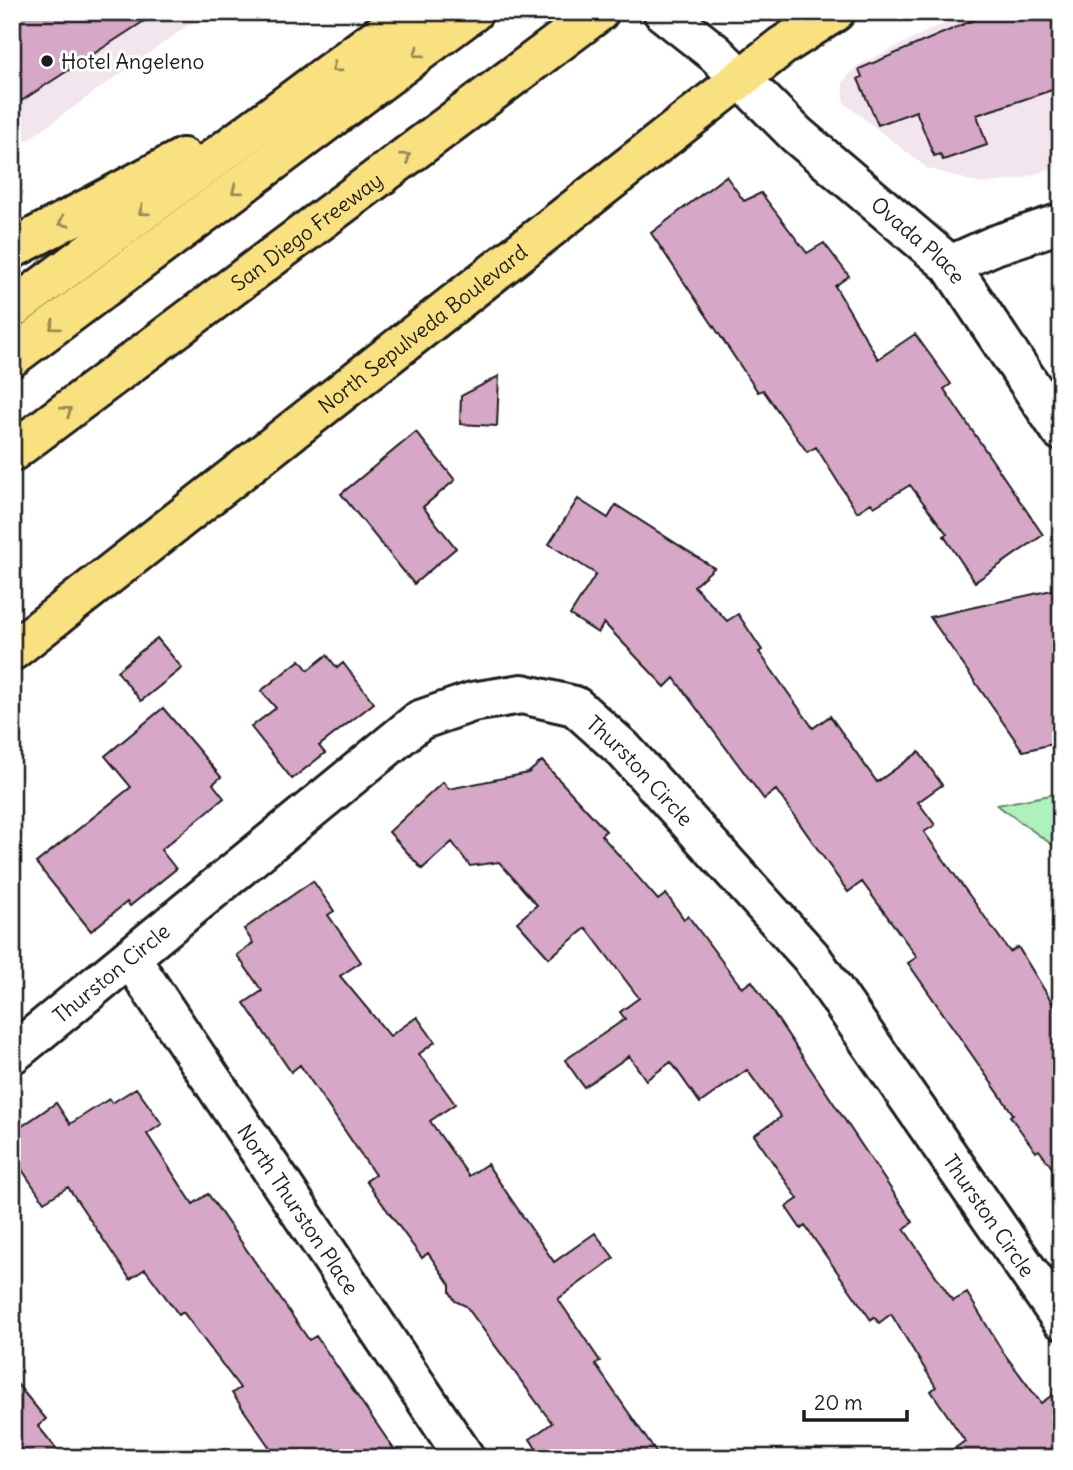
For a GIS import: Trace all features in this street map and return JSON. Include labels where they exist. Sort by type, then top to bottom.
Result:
[{"type":"main road","points":[[12,309],[411,12]]},
{"type":"main road","points":[[12,357],[473,12]]},
{"type":"main road","name":"North Sepulveda Boulevard","points":[[12,651],[742,78],[782,47],[835,12]]},
{"type":"main road","name":"San Diego Freeway","points":[[12,452],[591,19]]},
{"type":"main road","points":[[12,249],[296,97]]},
{"type":"street","name":"Ovada Place","points":[[663,12],[742,78],[797,135],[950,265],[1061,431]]},
{"type":"street","points":[[950,265],[995,245],[1061,223]]},
{"type":"street","name":"Thurston Circle","points":[[12,1054],[420,720],[472,702],[522,694],[575,706],[623,749],[811,957],[1061,1320]]},
{"type":"street","name":"North Thurston Place","points":[[131,959],[465,1458]]},
{"type":"shaded area","points":[[12,12],[207,12],[12,151]]},
{"type":"shaded area","points":[[976,12],[1061,12],[1061,165],[1021,179],[981,184],[927,168],[844,103],[843,82],[857,66],[938,26]]},
{"type":"green space","points":[[1061,793],[1061,851],[997,805]]},
{"type":"building","name":"Hotel Angeleno","points":[[12,12],[158,12],[12,107]]},
{"type":"building","points":[[992,12],[1061,12],[1061,87],[977,115],[987,145],[943,160],[940,154],[934,156],[916,111],[878,125],[858,79],[862,77],[859,69]]},
{"type":"building","points":[[726,176],[744,201],[761,193],[807,253],[824,243],[849,276],[835,286],[878,359],[915,334],[951,384],[944,389],[1043,535],[975,582],[944,536],[947,534],[910,485],[874,507],[871,503],[857,512],[816,447],[807,452],[763,390],[758,392],[651,233]]},
{"type":"building","points":[[499,376],[497,426],[460,424],[461,396]]},
{"type":"building","points":[[416,432],[455,480],[423,507],[456,548],[414,584],[341,494]]},
{"type":"building","points":[[578,499],[608,518],[616,505],[714,568],[694,586],[727,621],[738,614],[762,650],[759,652],[813,728],[830,716],[877,782],[919,752],[942,785],[918,802],[935,825],[924,832],[1010,952],[1018,947],[1061,1017],[1061,1180],[1039,1150],[1036,1152],[1010,1116],[1013,1114],[908,963],[917,957],[862,882],[848,892],[776,790],[764,799],[674,678],[665,687],[604,623],[598,633],[570,615],[596,574],[549,544]]},
{"type":"building","points":[[1061,588],[1061,742],[1023,751],[930,617]]},
{"type":"building","points":[[157,638],[182,668],[141,701],[117,671]]},
{"type":"building","points":[[327,655],[337,668],[343,663],[374,703],[319,746],[325,753],[292,779],[251,727],[276,708],[261,691],[300,660],[308,670]]},
{"type":"building","points":[[163,708],[221,777],[213,784],[224,798],[161,850],[176,869],[130,906],[127,902],[91,931],[36,863],[131,787],[105,756]]},
{"type":"building","points":[[542,761],[606,831],[601,835],[658,900],[666,894],[684,919],[688,916],[742,988],[752,981],[913,1222],[904,1229],[953,1301],[967,1293],[1003,1352],[1041,1403],[1061,1389],[1061,1458],[941,1458],[965,1441],[931,1391],[936,1387],[891,1314],[879,1323],[874,1317],[871,1320],[805,1226],[801,1229],[786,1207],[798,1199],[754,1135],[781,1117],[747,1070],[700,1103],[671,1062],[646,1080],[629,1056],[584,1087],[565,1060],[625,1019],[620,1012],[639,998],[586,928],[549,958],[517,922],[537,905],[499,862],[470,866],[452,842],[422,869],[389,832],[443,782],[449,789],[528,773]]},
{"type":"building","points":[[313,881],[334,911],[328,915],[361,962],[340,976],[390,1036],[417,1017],[435,1042],[419,1054],[455,1104],[430,1121],[469,1176],[487,1164],[554,1262],[595,1233],[614,1258],[558,1299],[600,1361],[595,1364],[660,1458],[542,1458],[530,1439],[552,1423],[466,1306],[455,1301],[450,1285],[428,1253],[422,1258],[366,1181],[375,1175],[300,1065],[291,1072],[244,1003],[262,991],[237,955],[253,943],[244,929]]},
{"type":"building","points":[[136,1088],[162,1124],[147,1134],[193,1204],[208,1194],[309,1340],[316,1336],[400,1458],[277,1458],[232,1393],[240,1388],[183,1312],[179,1315],[145,1269],[130,1279],[68,1187],[44,1202],[12,1155],[12,1133],[56,1103],[70,1124],[109,1099],[112,1103]]},
{"type":"building","points":[[12,1378],[46,1419],[38,1426],[64,1458],[12,1458]]},
{"type":"place","name":"Hotel Angeleno","points":[[47,61]]}]
